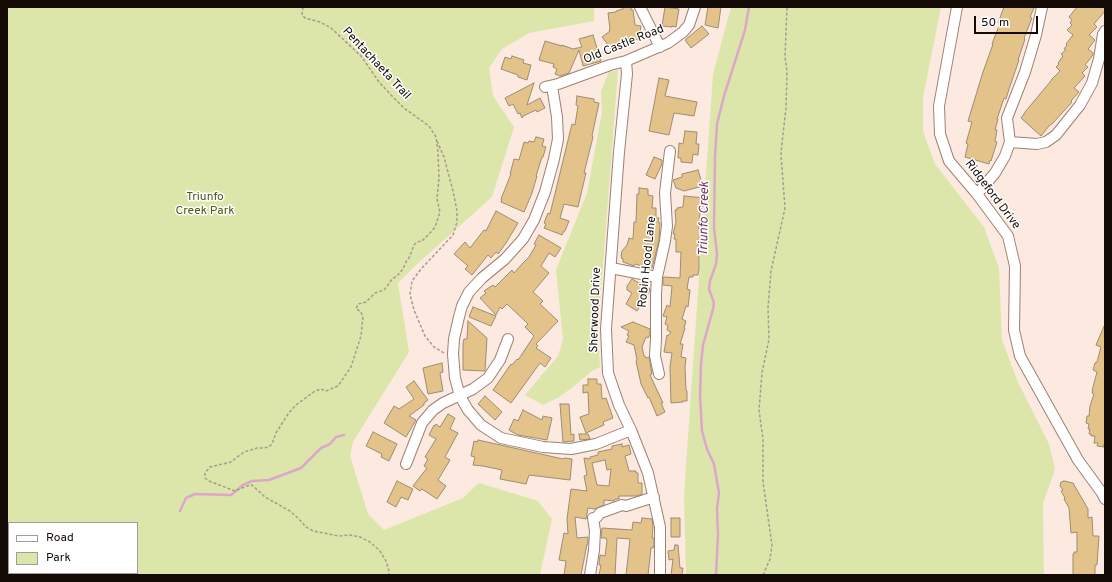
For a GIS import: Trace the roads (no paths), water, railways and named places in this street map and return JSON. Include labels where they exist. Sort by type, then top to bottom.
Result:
[{"type":"street","points":[[640,7],[660,47]]},
{"type":"street","name":"Old Castle Road","points":[[460,396],[455,378],[453,354],[458,317],[469,292],[482,278],[505,259],[523,239],[534,220],[545,192],[558,139],[557,117],[548,86],[626,61],[668,43],[683,32],[688,25],[695,7]]},
{"type":"street","name":"Ridgeford Drive","points":[[957,7],[939,106],[940,134],[949,161],[977,194],[1008,236],[1015,266],[1014,330],[1020,356],[1078,460],[1104,494]]},
{"type":"street","points":[[977,194],[995,173],[1005,156],[1010,142],[1007,118],[1025,72],[1036,35],[1042,7]]},
{"type":"street","points":[[1010,142],[1037,144],[1046,142],[1056,135],[1080,105],[1092,83],[1099,59],[1103,34],[1105,31]]},
{"type":"street","name":"Sherwood Drive","points":[[626,61],[627,74],[619,152],[606,329],[608,373],[619,405],[631,430],[648,473],[654,496],[660,527],[660,575]]},
{"type":"street","name":"Robin Hood Lane","points":[[659,374],[655,356],[657,277],[667,226],[665,193],[670,152]]},
{"type":"street","points":[[610,268],[657,277]]},
{"type":"street","points":[[406,464],[422,423],[432,410],[473,390],[488,378],[500,360],[508,339]]},
{"type":"street","points":[[460,396],[468,410],[482,425],[501,438],[543,447],[571,449],[596,444],[631,430]]},
{"type":"street","points":[[590,575],[594,550],[595,517],[600,513],[622,505],[626,506],[654,496]]},
{"type":"waterway","name":"Triunfo Creek","points":[[716,575],[718,535],[717,508],[719,493],[714,464],[707,449],[702,431],[700,396],[701,364],[703,345],[714,303],[709,289],[716,264],[717,254],[714,228],[717,124],[724,96],[745,30],[749,7]]},
{"type":"waterway","points":[[180,511],[186,498],[195,494],[231,495],[243,485],[252,481],[269,480],[301,468],[321,448],[330,444],[336,437],[344,435]]},
{"type":"park label","name":"Triunfo Creek Park","points":[[205,205]]}]
